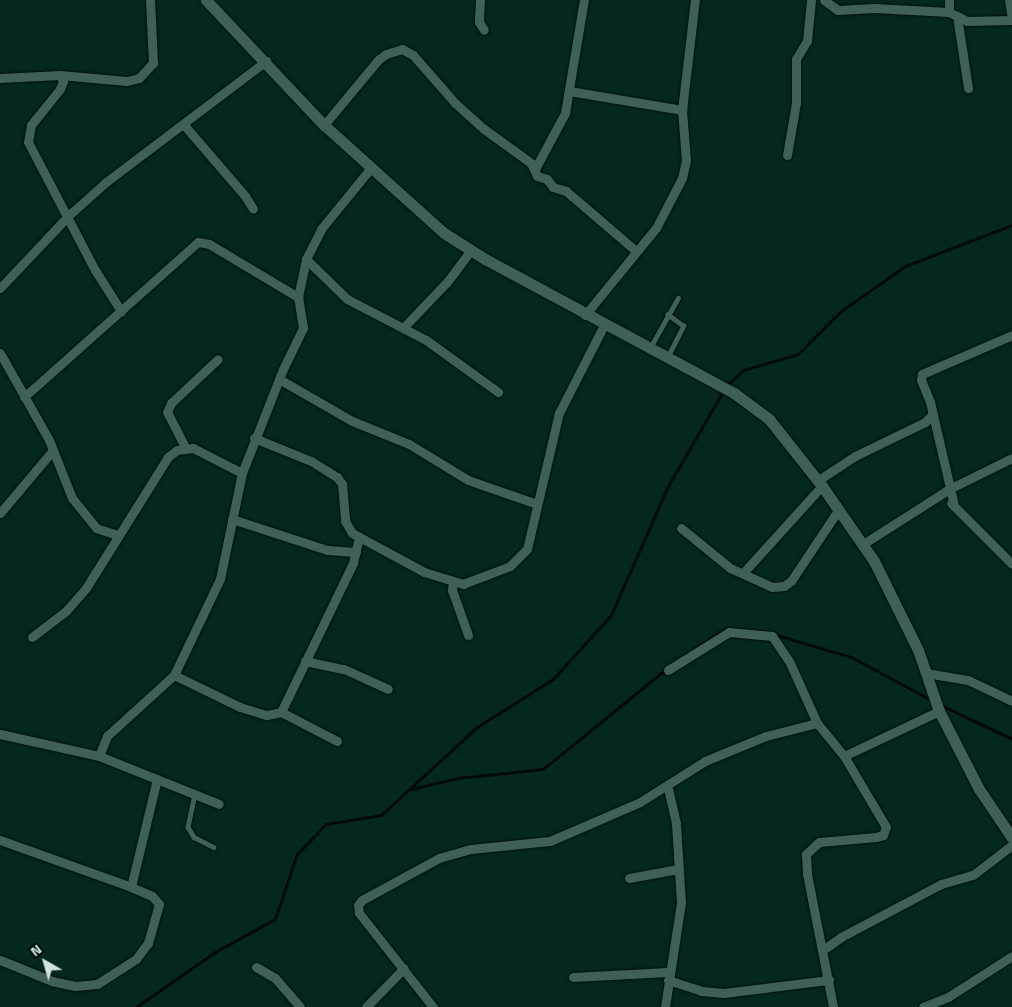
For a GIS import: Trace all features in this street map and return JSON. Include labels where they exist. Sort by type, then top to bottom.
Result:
[{"type":"street","points":[[0,78],[60,75],[127,81],[147,72],[152,63],[150,0]]},
{"type":"street","points":[[206,0],[266,60],[324,126],[444,233],[585,315],[734,393],[769,419],[839,509],[863,544],[909,632],[939,711],[978,790],[1012,838]]},
{"type":"street","points":[[480,0],[479,22],[484,30]]},
{"type":"street","points":[[535,169],[565,113],[584,0]]},
{"type":"street","points":[[585,315],[656,228],[682,178],[686,160],[682,110],[695,0]]},
{"type":"street","points":[[787,155],[796,103],[796,59],[807,41],[811,0]]},
{"type":"street","points":[[824,0],[838,10],[874,8],[953,14],[967,21],[1012,20],[1009,0]]},
{"type":"street","points":[[949,0],[968,88]]},
{"type":"street","points":[[324,126],[378,60],[386,54],[402,49],[413,55],[484,129],[535,169],[537,176],[547,179],[554,188],[566,191],[636,251]]},
{"type":"street","points":[[0,288],[68,216],[106,182],[184,125],[266,60]]},
{"type":"street","points":[[60,75],[63,81],[60,89],[31,125],[28,142],[31,154],[68,216],[95,270],[121,311]]},
{"type":"street","points":[[569,91],[682,110]]},
{"type":"street","points":[[184,125],[246,196],[253,209]]},
{"type":"street","points":[[99,756],[107,736],[174,675],[220,580],[242,473],[254,438],[303,328],[298,297],[306,260],[321,229],[370,169]]},
{"type":"street","points":[[24,397],[198,242],[209,244],[298,297]]},
{"type":"street","points":[[403,328],[448,282],[471,250]]},
{"type":"street","points":[[306,260],[347,299],[426,340],[498,392]]},
{"type":"street","points":[[254,438],[311,460],[337,477],[342,484],[345,521],[352,533],[424,572],[463,584],[510,566],[527,549],[560,413],[604,325]]},
{"type":"street","points":[[954,505],[933,414],[921,380],[922,374],[1012,335]]},
{"type":"street","points":[[0,353],[53,450],[72,498],[88,519],[105,533],[118,535]]},
{"type":"street","points":[[185,447],[167,412],[171,403],[218,359]]},
{"type":"street","points":[[279,379],[352,421],[409,444],[468,480],[537,504]]},
{"type":"street","points":[[743,573],[819,483],[855,456],[925,422],[933,414]]},
{"type":"street","points":[[925,422],[936,428]]},
{"type":"street","points":[[32,637],[66,611],[86,588],[168,458],[185,447],[193,448],[242,473]]},
{"type":"street","points":[[0,513],[53,450]]},
{"type":"street","points":[[863,544],[942,495],[950,488],[1012,458]]},
{"type":"street","points":[[942,495],[954,505],[985,540],[1012,564]]},
{"type":"street","points":[[681,528],[719,561],[772,587],[784,586],[791,581],[839,509]]},
{"type":"street","points":[[232,519],[327,550],[356,552]]},
{"type":"street","points":[[281,712],[356,552],[359,537]]},
{"type":"street","points":[[453,582],[452,590],[468,635]]},
{"type":"street","points":[[668,670],[729,632],[772,636],[790,663],[817,722],[844,756],[886,828],[882,835],[876,837],[819,842],[806,854],[807,874],[824,949],[833,1007]]},
{"type":"street","points":[[305,661],[344,669],[388,689]]},
{"type":"street","points":[[926,673],[968,680],[1012,701]]},
{"type":"street","points":[[174,675],[240,707],[267,715],[281,712],[337,741]]},
{"type":"street","points":[[844,756],[939,711]]},
{"type":"street","points":[[433,1007],[359,913],[358,906],[362,900],[439,858],[480,847],[550,841],[640,802],[705,760],[766,736],[817,722]]},
{"type":"street","points":[[0,734],[99,756],[195,792],[219,804]]},
{"type":"street","points":[[131,887],[157,779]]},
{"type":"street","points":[[665,1007],[668,976],[681,903],[676,822],[667,785]]},
{"type":"street","points":[[0,840],[131,887],[152,896],[159,904],[148,943],[136,959],[97,984],[75,986],[52,981],[0,960]]},
{"type":"street","points":[[824,949],[841,937],[941,884],[973,875],[1012,844]]},
{"type":"street","points":[[629,878],[678,870]]},
{"type":"street","points":[[924,1007],[948,997],[1011,959]]},
{"type":"street","points":[[256,967],[275,978],[300,1007]]},
{"type":"street","points":[[366,1007],[404,968]]},
{"type":"street","points":[[573,977],[668,976],[702,991],[724,993],[829,980]]},
{"type":"lane","points":[[650,349],[678,298]]},
{"type":"lane","points":[[667,358],[684,326],[668,315]]},
{"type":"lane","points":[[195,792],[188,827],[194,837],[214,847]]},
{"type":"waterway","points":[[726,386],[743,370],[798,354],[841,311],[905,266],[1012,225]]},
{"type":"waterway","points":[[136,1007],[215,952],[275,919],[297,854],[326,824],[381,815],[477,727],[553,679],[611,615],[668,486],[723,391]]},
{"type":"waterway","points":[[674,662],[726,628],[762,631]]},
{"type":"waterway","points":[[773,634],[851,657],[933,701]]},
{"type":"waterway","points":[[412,789],[457,778],[543,769],[666,669]]},
{"type":"waterway","points":[[941,705],[1012,739]]}]
